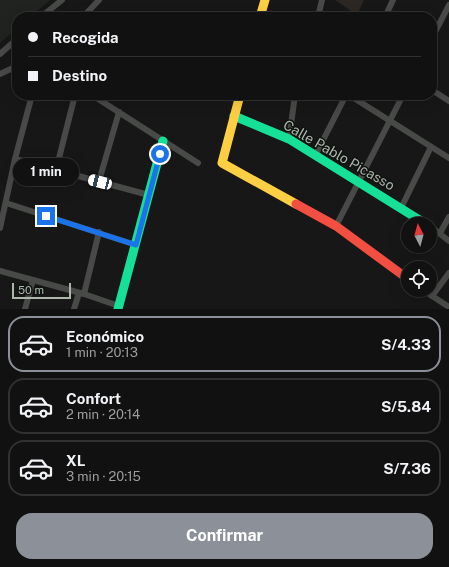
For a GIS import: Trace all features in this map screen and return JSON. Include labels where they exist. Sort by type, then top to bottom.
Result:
[{"type":"street","points":[[47,12],[62,0]]},
{"type":"street","points":[[88,12],[99,0]]},
{"type":"street","points":[[261,12],[265,0]]},
{"type":"street","points":[[319,12],[322,0]]},
{"type":"street","points":[[387,12],[393,0]]},
{"type":"street","points":[[437,28],[449,5]]},
{"type":"street","points":[[0,54],[12,43]]},
{"type":"street","points":[[0,74],[12,68]]},
{"type":"street","points":[[437,93],[449,101]]},
{"type":"street","points":[[0,228],[15,159],[31,100]]},
{"type":"street","points":[[56,170],[74,100]]},
{"type":"street","points":[[100,100],[198,163]]},
{"type":"street","points":[[239,100],[222,162],[336,226],[401,274]]},
{"type":"street","points":[[288,139],[294,100]]},
{"type":"street","points":[[315,156],[344,100]]},
{"type":"street","points":[[355,100],[449,158]]},
{"type":"street","points":[[336,226],[400,100]]},
{"type":"street","points":[[100,182],[119,112]]},
{"type":"street","name":"Calle Pablo Picasso","points":[[234,116],[288,139],[415,217]]},
{"type":"street","points":[[0,271],[81,293],[119,308],[163,141]]},
{"type":"street","points":[[401,208],[431,147]]},
{"type":"street","points":[[15,159],[149,195]]},
{"type":"street","points":[[6,203],[136,245]]},
{"type":"street","points":[[440,233],[449,216]]},
{"type":"street","points":[[437,231],[449,241]]},
{"type":"street","points":[[74,309],[81,293],[99,232]]},
{"type":"street","points":[[437,289],[449,273]]},
{"type":"street","points":[[25,309],[33,280]]},
{"type":"street","points":[[434,297],[449,307]]},
{"type":"shaded area","points":[[0,0],[50,0],[36,12],[12,12],[12,32],[0,43]]},
{"type":"shaded area","points":[[335,0],[364,0],[358,12],[353,12]]},
{"type":"traffic: fast","points":[[234,116],[289,139],[415,217]]},
{"type":"traffic: fast","points":[[118,309],[163,141]]},
{"type":"traffic: slow","points":[[261,12],[265,0]]},
{"type":"traffic: slow","points":[[239,100],[222,163],[296,204]]},
{"type":"traffic: jam","points":[[296,204],[336,226],[401,274]]},
{"type":"route","points":[[46,216],[136,245],[160,154]]}]
